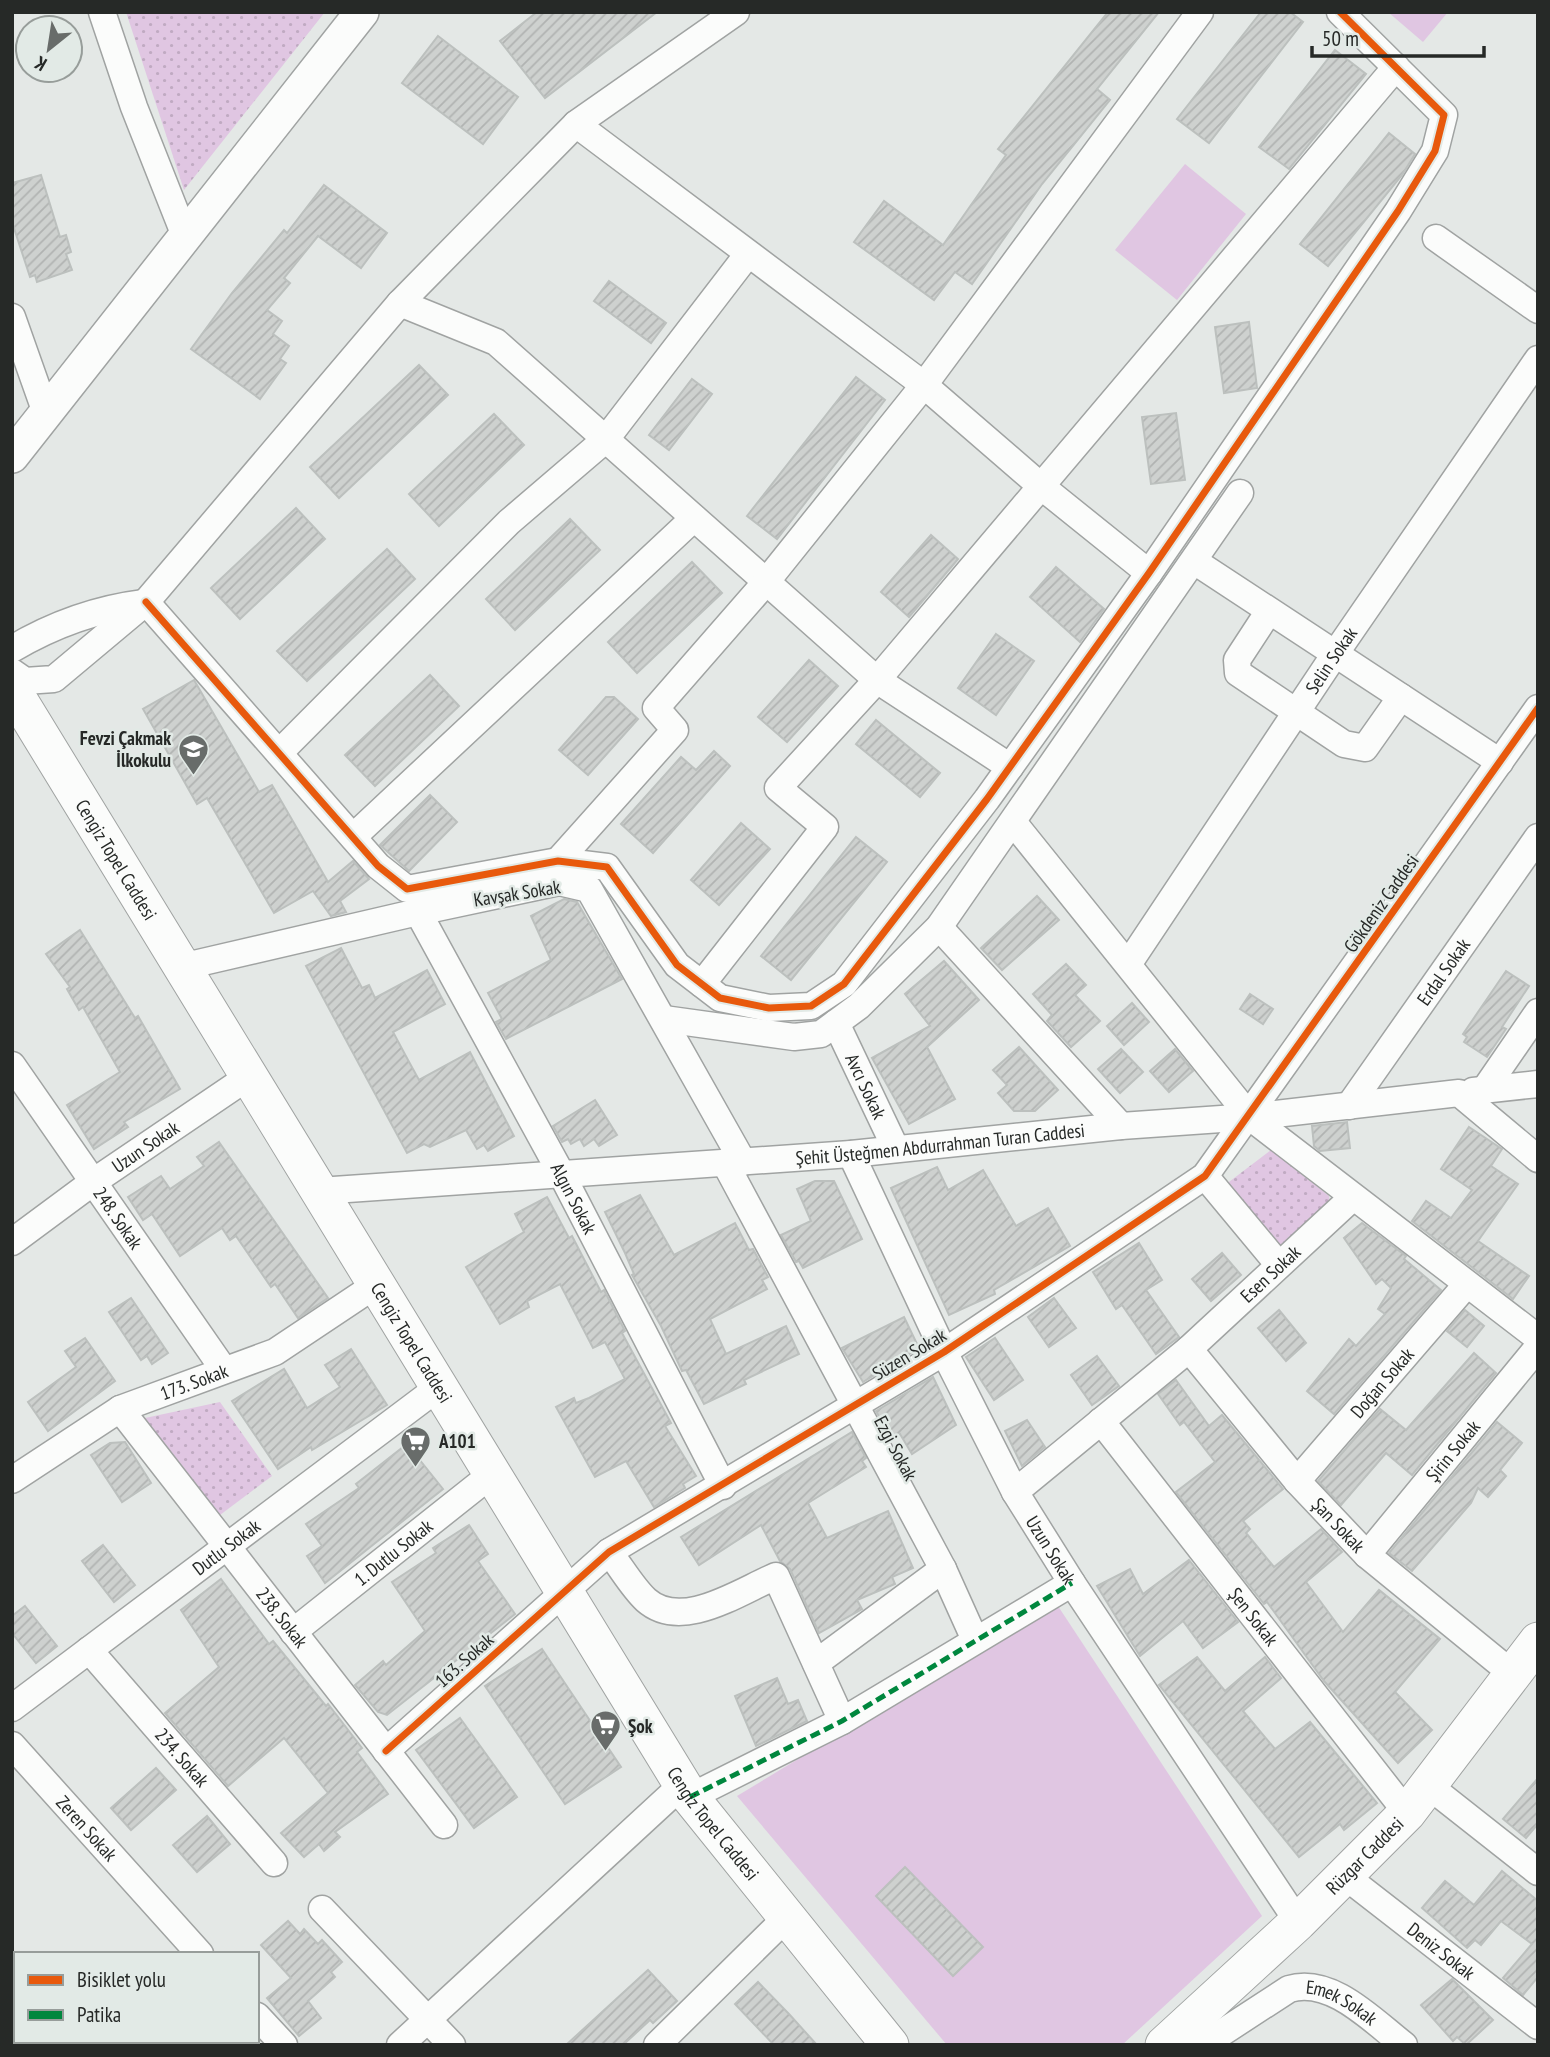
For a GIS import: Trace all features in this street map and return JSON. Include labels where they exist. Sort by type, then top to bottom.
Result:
[{"type":"main road","name":"Cengiz Topel Caddesi","points":[[12,689],[686,1791],[879,2041]]},
{"type":"main road","name":"Rüzgar Caddesi","points":[[1164,2045],[1298,1922],[1418,1799],[1530,1655]]},
{"type":"street","points":[[102,12],[134,107],[185,236]]},
{"type":"street","points":[[12,456],[362,12]]},
{"type":"street","points":[[12,672],[25,681],[54,679],[146,602],[400,303],[576,124],[736,12]]},
{"type":"street","points":[[558,861],[675,730],[656,708],[766,582],[924,384],[1199,12]]},
{"type":"street","points":[[146,602],[378,866],[407,889],[558,861],[607,866],[677,965],[720,998],[769,1008],[811,1006],[844,984],[1010,767],[1149,573],[1398,211],[1435,150],[1444,115],[1340,12]]},
{"type":"street","points":[[702,984],[825,827],[778,788],[877,680],[1396,67]]},
{"type":"street","points":[[576,124],[924,384],[1042,486],[1149,573]]},
{"type":"street","points":[[1436,238],[1538,310]]},
{"type":"street","points":[[279,753],[509,522],[606,439],[748,254]]},
{"type":"street","points":[[400,303],[496,342],[877,680],[1010,767]]},
{"type":"street","points":[[12,317],[46,413]]},
{"type":"street","name":"Selin Sokak","points":[[1129,963],[1335,654],[1538,359]]},
{"type":"street","points":[[664,1019],[794,1037],[821,1034],[859,1006],[939,927],[1240,493]]},
{"type":"street","points":[[353,837],[694,518]]},
{"type":"street","points":[[1194,561],[1500,762]]},
{"type":"street","points":[[12,649],[65,621],[117,606],[146,602]]},
{"type":"street","points":[[1269,611],[1237,660],[1238,673],[1344,744],[1365,748],[1401,697]]},
{"type":"street","name":"Gökdeniz Caddesi","points":[[1250,1117],[1538,708]]},
{"type":"street","points":[[1013,822],[1129,963],[1250,1117],[1352,1198],[1538,1338]]},
{"type":"street","name":"Erdal Sokak","points":[[1349,1106],[1538,837]]},
{"type":"street","name":"Kavşak Sokak","points":[[181,967],[559,882],[589,889],[664,1019],[734,1162]]},
{"type":"street","name":"Algın Sokak","points":[[418,912],[562,1174],[723,1486]]},
{"type":"street","points":[[939,927],[1121,1126]]},
{"type":"street","points":[[1485,1089],[1538,1012]]},
{"type":"street","name":"Avcı Sokak","points":[[836,1023],[896,1149]]},
{"type":"street","name":"248. Sokak","points":[[12,1065],[224,1370]]},
{"type":"street","name":"Uzun Sokak","points":[[12,1242],[93,1182],[248,1077]]},
{"type":"street","name":"Şehit Üsteğmen Abdurrahman Turan Caddesi","points":[[318,1191],[851,1154],[1121,1126],[1250,1117],[1538,1084]]},
{"type":"street","points":[[1459,1093],[1538,1159]]},
{"type":"street","name":"Süzen Sokak","points":[[563,1592],[609,1552],[723,1486],[854,1404],[944,1353],[1205,1177],[1250,1117]]},
{"type":"street","name":"Uzun Sokak","points":[[851,1154],[944,1353],[1016,1492],[1072,1583],[1298,1922]]},
{"type":"street","name":"Ezgi Sokak","points":[[734,1162],[854,1404],[943,1569],[975,1640]]},
{"type":"street","points":[[1205,1177],[1279,1265]]},
{"type":"street","name":"Esen Sokak","points":[[1016,1492],[1189,1349],[1352,1198]]},
{"type":"street","name":"173. Sokak","points":[[12,1480],[120,1409],[275,1352],[377,1284]]},
{"type":"street","name":"Doğan Sokak","points":[[1297,1481],[1467,1284]]},
{"type":"street","name":"Şirin Sokak","points":[[1367,1555],[1538,1347]]},
{"type":"street","name":"Şan Sokak","points":[[1189,1349],[1297,1481],[1367,1555],[1530,1655]]},
{"type":"street","name":"Dutlu Sokak","points":[[12,1708],[439,1387]]},
{"type":"street","name":"238. Sokak","points":[[120,1409],[444,1825]]},
{"type":"street","name":"Şen Sokak","points":[[1101,1421],[1418,1799],[1538,1872]]},
{"type":"street","name":"1. Dutlu Sokak","points":[[293,1632],[492,1474]]},
{"type":"street","points":[[609,1552],[647,1601],[674,1614],[695,1611],[776,1576],[842,1721]]},
{"type":"street","points":[[816,1663],[943,1569]]},
{"type":"street","points":[[400,2045],[686,1791],[842,1721],[1072,1583]]},
{"type":"street","name":"163. Sokak","points":[[386,1751],[563,1592]]},
{"type":"street","name":"234. Sokak","points":[[89,1650],[274,1863]]},
{"type":"street","name":"Zeren Sokak","points":[[12,1745],[198,1952]]},
{"type":"street","name":"Deniz Sokak","points":[[1345,1876],[1538,2026]]},
{"type":"street","points":[[322,1909],[452,2045]]},
{"type":"street","points":[[657,2045],[786,1918]]},
{"type":"street","name":"Emek Sokak","points":[[1203,2045],[1289,1989],[1304,1984],[1323,1989],[1342,2000],[1404,2045]]},
{"type":"street","points":[[259,2018],[284,2045]]},
{"type":"shaded area","points":[[126,12],[325,12],[184,190]]},
{"type":"shaded area","points":[[1388,12],[1448,12],[1423,42]]},
{"type":"shaded area","points":[[1185,164],[1246,214],[1177,300],[1115,250]]},
{"type":"shaded area","points":[[1271,1150],[1329,1196],[1330,1204],[1279,1250],[1225,1185]]},
{"type":"shaded area","points":[[220,1402],[272,1476],[220,1515],[145,1418]]},
{"type":"shaded area","points":[[1056,1603],[1262,1916],[1122,2045],[947,2045],[737,1796]]},
{"type":"building","points":[[537,12],[657,12],[545,98],[500,41]]},
{"type":"building","points":[[1108,12],[1159,12],[1097,89],[1110,100],[1042,184],[972,284],[955,272],[934,300],[854,242],[884,201],[943,245],[1006,155],[998,149]]},
{"type":"building","points":[[1261,12],[1290,12],[1303,22],[1209,143],[1177,119]]},
{"type":"building","points":[[438,36],[518,97],[483,144],[402,83]]},
{"type":"building","points":[[1335,50],[1366,74],[1289,169],[1259,147]]},
{"type":"building","points":[[1389,133],[1415,154],[1402,175],[1328,266],[1300,244]]},
{"type":"building","points":[[41,175],[60,237],[66,235],[71,252],[66,254],[72,270],[37,282],[35,275],[30,277],[12,222],[12,183]]},
{"type":"building","points":[[324,185],[387,233],[361,268],[318,236],[284,278],[290,283],[267,310],[282,321],[273,334],[289,346],[280,359],[286,363],[260,399],[191,349],[232,293],[284,230],[287,233]]},
{"type":"building","points":[[609,281],[666,323],[651,343],[594,301]]},
{"type":"building","points":[[1249,322],[1257,388],[1224,393],[1215,327]]},
{"type":"building","points":[[419,365],[448,395],[339,498],[310,467]]},
{"type":"building","points":[[856,377],[885,400],[777,539],[747,516]]},
{"type":"building","points":[[692,379],[712,394],[669,450],[649,435]]},
{"type":"building","points":[[1176,413],[1185,480],[1151,484],[1142,417]]},
{"type":"building","points":[[494,414],[524,445],[439,526],[409,494]]},
{"type":"building","points":[[296,508],[325,539],[240,619],[211,588]]},
{"type":"building","points":[[570,519],[600,550],[515,630],[486,599]]},
{"type":"building","points":[[931,535],[958,559],[909,617],[881,592]]},
{"type":"building","points":[[387,549],[415,579],[307,681],[277,651]]},
{"type":"building","points":[[692,562],[722,593],[637,673],[608,642]]},
{"type":"building","points":[[1056,567],[1104,609],[1080,642],[1030,597]]},
{"type":"building","points":[[996,634],[1034,661],[996,715],[958,688]]},
{"type":"building","points":[[809,660],[838,686],[787,742],[758,717]]},
{"type":"building","points":[[430,675],[459,706],[375,786],[345,755]]},
{"type":"building","points":[[194,680],[259,792],[272,785],[328,882],[353,861],[369,879],[340,901],[346,912],[331,916],[313,891],[274,913],[207,798],[197,804],[143,709]]},
{"type":"building","points":[[606,697],[614,697],[638,719],[588,775],[559,750]]},
{"type":"building","points":[[876,720],[940,773],[920,797],[856,744]]},
{"type":"building","points":[[714,751],[730,766],[653,853],[621,824],[681,757],[696,770]]},
{"type":"building","points":[[430,795],[457,822],[409,871],[380,845]]},
{"type":"building","points":[[741,823],[770,849],[719,905],[691,880]]},
{"type":"building","points":[[856,837],[887,862],[791,980],[761,956]]},
{"type":"building","points":[[1037,896],[1059,920],[1002,970],[981,948]]},
{"type":"building","points":[[564,899],[577,902],[622,979],[506,1039],[496,1022],[502,1019],[488,993],[551,960],[531,916]]},
{"type":"building","points":[[80,930],[135,1018],[138,1016],[180,1089],[124,1122],[128,1127],[94,1149],[67,1105],[120,1072],[83,1007],[79,1010],[67,989],[70,987],[46,954]]},
{"type":"building","points":[[341,948],[362,988],[369,985],[375,998],[427,970],[445,1004],[393,1032],[419,1080],[470,1052],[514,1136],[488,1151],[484,1145],[477,1149],[466,1130],[430,1147],[424,1144],[407,1153],[306,966]]},
{"type":"building","points":[[944,961],[979,1000],[927,1047],[955,1099],[909,1124],[872,1058],[930,1026],[905,994]]},
{"type":"building","points":[[1066,964],[1086,985],[1075,995],[1100,1021],[1071,1047],[1047,1021],[1052,1015],[1033,994]]},
{"type":"building","points":[[1506,971],[1529,986],[1502,1027],[1506,1029],[1487,1057],[1464,1042],[1467,1037],[1463,1034]]},
{"type":"building","points":[[1250,994],[1273,1009],[1263,1024],[1240,1009]]},
{"type":"building","points":[[1132,1003],[1149,1022],[1124,1045],[1107,1026]]},
{"type":"building","points":[[1019,1047],[1058,1090],[1035,1111],[1014,1111],[998,1093],[1007,1085],[993,1070]]},
{"type":"building","points":[[1121,1049],[1143,1072],[1120,1093],[1098,1069]]},
{"type":"building","points":[[1175,1049],[1193,1071],[1169,1092],[1150,1071]]},
{"type":"building","points":[[595,1100],[617,1135],[599,1146],[594,1139],[584,1146],[580,1139],[571,1144],[568,1139],[562,1142],[553,1126]]},
{"type":"building","points":[[1347,1122],[1350,1148],[1320,1151],[1314,1146],[1312,1126]]},
{"type":"building","points":[[1469,1127],[1502,1149],[1491,1166],[1518,1184],[1478,1241],[1529,1276],[1513,1299],[1412,1221],[1426,1201],[1451,1218],[1472,1190],[1441,1169]]},
{"type":"building","points":[[219,1142],[328,1298],[298,1318],[275,1284],[271,1287],[236,1236],[230,1240],[222,1228],[180,1256],[152,1214],[143,1220],[128,1197],[161,1176],[170,1189],[204,1166],[197,1157]]},
{"type":"building","points":[[937,1167],[948,1190],[983,1170],[1016,1226],[1048,1208],[1070,1246],[994,1290],[995,1294],[949,1315],[891,1188]]},
{"type":"building","points":[[815,1181],[834,1181],[862,1239],[803,1268],[799,1261],[796,1262],[781,1235],[811,1221],[797,1189]]},
{"type":"building","points":[[640,1195],[674,1255],[735,1223],[749,1250],[753,1249],[768,1277],[762,1280],[767,1289],[710,1319],[726,1354],[786,1326],[799,1354],[744,1380],[746,1384],[704,1404],[686,1370],[682,1371],[661,1326],[632,1275],[634,1274],[625,1253],[605,1212]]},
{"type":"building","points":[[547,1197],[569,1238],[572,1236],[601,1292],[604,1290],[625,1331],[622,1333],[671,1423],[665,1426],[696,1476],[683,1484],[685,1488],[654,1507],[626,1461],[595,1477],[556,1407],[574,1398],[576,1403],[589,1398],[625,1379],[605,1342],[593,1348],[560,1284],[527,1301],[529,1307],[500,1324],[466,1267],[524,1232],[515,1214]]},
{"type":"building","points":[[1362,1223],[1406,1256],[1404,1259],[1441,1290],[1334,1414],[1307,1391],[1349,1339],[1356,1346],[1385,1314],[1378,1309],[1391,1288],[1382,1279],[1376,1284],[1344,1238]]},
{"type":"building","points":[[1139,1243],[1162,1280],[1146,1290],[1179,1337],[1156,1354],[1122,1305],[1116,1309],[1093,1272]]},
{"type":"building","points":[[1222,1253],[1241,1275],[1211,1301],[1192,1279]]},
{"type":"building","points":[[131,1298],[168,1353],[152,1364],[147,1356],[141,1360],[109,1312]]},
{"type":"building","points":[[1054,1298],[1076,1328],[1049,1347],[1028,1317]]},
{"type":"building","points":[[1279,1310],[1306,1343],[1286,1361],[1258,1328]]},
{"type":"building","points":[[1465,1310],[1484,1326],[1467,1347],[1447,1331]]},
{"type":"building","points":[[904,1317],[919,1348],[863,1382],[842,1348]]},
{"type":"building","points":[[85,1338],[115,1381],[48,1431],[28,1402],[76,1367],[65,1351]]},
{"type":"building","points":[[995,1338],[1023,1380],[994,1400],[966,1357]]},
{"type":"building","points":[[351,1349],[387,1405],[312,1450],[311,1447],[278,1469],[232,1401],[284,1369],[307,1408],[340,1387],[325,1365]]},
{"type":"building","points":[[1474,1353],[1496,1373],[1412,1475],[1386,1453],[1341,1505],[1318,1481],[1380,1409],[1406,1430]]},
{"type":"building","points":[[1097,1356],[1119,1386],[1092,1405],[1071,1375]]},
{"type":"building","points":[[933,1377],[956,1425],[912,1454],[900,1434],[891,1438],[876,1411]]},
{"type":"building","points":[[1176,1380],[1209,1426],[1222,1415],[1283,1489],[1243,1521],[1250,1529],[1246,1533],[1274,1567],[1321,1529],[1342,1552],[1306,1582],[1343,1632],[1379,1590],[1440,1639],[1395,1692],[1432,1730],[1398,1763],[1324,1681],[1267,1602],[1264,1604],[1176,1492],[1215,1462],[1184,1422],[1180,1425],[1158,1394]]},
{"type":"building","points":[[1027,1420],[1045,1447],[1022,1466],[1005,1431]]},
{"type":"building","points":[[1497,1422],[1522,1443],[1500,1470],[1506,1476],[1488,1497],[1478,1488],[1471,1503],[1412,1571],[1389,1553]]},
{"type":"building","points":[[852,1432],[866,1458],[862,1461],[866,1467],[808,1503],[827,1538],[888,1511],[913,1568],[892,1577],[895,1584],[857,1600],[862,1609],[819,1633],[790,1569],[780,1561],[761,1525],[699,1565],[681,1537]]},
{"type":"building","points":[[125,1442],[151,1483],[122,1502],[91,1455],[110,1443]]},
{"type":"building","points":[[407,1444],[443,1489],[325,1583],[307,1556],[322,1546],[306,1524],[359,1488],[356,1484]]},
{"type":"building","points":[[469,1525],[488,1554],[478,1561],[515,1614],[387,1715],[378,1712],[355,1685],[383,1661],[386,1665],[425,1631],[392,1582],[436,1553],[433,1548]]},
{"type":"building","points":[[103,1545],[135,1585],[114,1602],[82,1561]]},
{"type":"building","points":[[1189,1560],[1238,1622],[1203,1648],[1183,1621],[1140,1656],[1097,1586],[1130,1569],[1143,1594]]},
{"type":"building","points":[[221,1579],[269,1644],[273,1641],[326,1706],[328,1704],[362,1748],[357,1752],[388,1794],[335,1832],[340,1837],[324,1851],[319,1844],[304,1857],[281,1833],[328,1793],[284,1738],[228,1786],[165,1713],[219,1667],[181,1610]]},
{"type":"building","points":[[25,1606],[57,1646],[36,1663],[12,1633],[12,1616]]},
{"type":"building","points":[[542,1649],[621,1767],[565,1804],[485,1686]]},
{"type":"building","points":[[1197,1657],[1225,1691],[1265,1657],[1281,1678],[1243,1711],[1275,1749],[1310,1722],[1377,1803],[1344,1830],[1340,1824],[1299,1857],[1159,1685]]},
{"type":"building","points":[[777,1678],[788,1704],[798,1700],[807,1721],[756,1746],[735,1696]]},
{"type":"building","points":[[460,1718],[517,1797],[474,1828],[416,1750]]},
{"type":"building","points":[[156,1768],[176,1790],[131,1830],[111,1808]]},
{"type":"building","points":[[1538,1778],[1538,1824],[1526,1838],[1503,1819]]},
{"type":"building","points":[[207,1816],[230,1844],[197,1872],[173,1845]]},
{"type":"building","points":[[905,1867],[983,1947],[953,1976],[876,1896]]},
{"type":"building","points":[[1502,1871],[1538,1901],[1538,1977],[1523,1995],[1503,1978],[1532,1944],[1501,1921],[1481,1945],[1475,1940],[1467,1948],[1422,1908],[1445,1881],[1474,1905]]},
{"type":"building","points":[[288,1921],[300,1934],[304,1929],[318,1944],[322,1940],[342,1962],[331,1972],[335,1977],[308,2001],[321,2018],[299,2036],[267,1998],[291,1978],[261,1945]]},
{"type":"building","points":[[648,1970],[677,2001],[653,2023],[650,2020],[623,2045],[566,2045]]},
{"type":"building","points":[[1452,1979],[1493,2020],[1466,2045],[1457,2037],[1453,2041],[1421,2005]]},
{"type":"building","points":[[758,1982],[817,2045],[774,2045],[735,2004]]},
{"type":"marked path","points":[[690,1797],[842,1721],[1072,1583]]},
{"type":"cycle path","points":[[146,602],[378,866],[407,889],[558,861],[607,867],[677,965],[720,998],[769,1008],[811,1006],[844,984],[987,799],[1149,573],[1398,211],[1435,151],[1444,115],[1340,12]]},
{"type":"cycle path","points":[[386,1751],[609,1552],[944,1352],[1205,1176],[1538,708]]},
{"type":"place","name":"Fevzi Çakmak İlkokulu","points":[[194,776]]},
{"type":"place","name":"A101","points":[[416,1468]]},
{"type":"place","name":"Şok","points":[[605,1753]]}]
